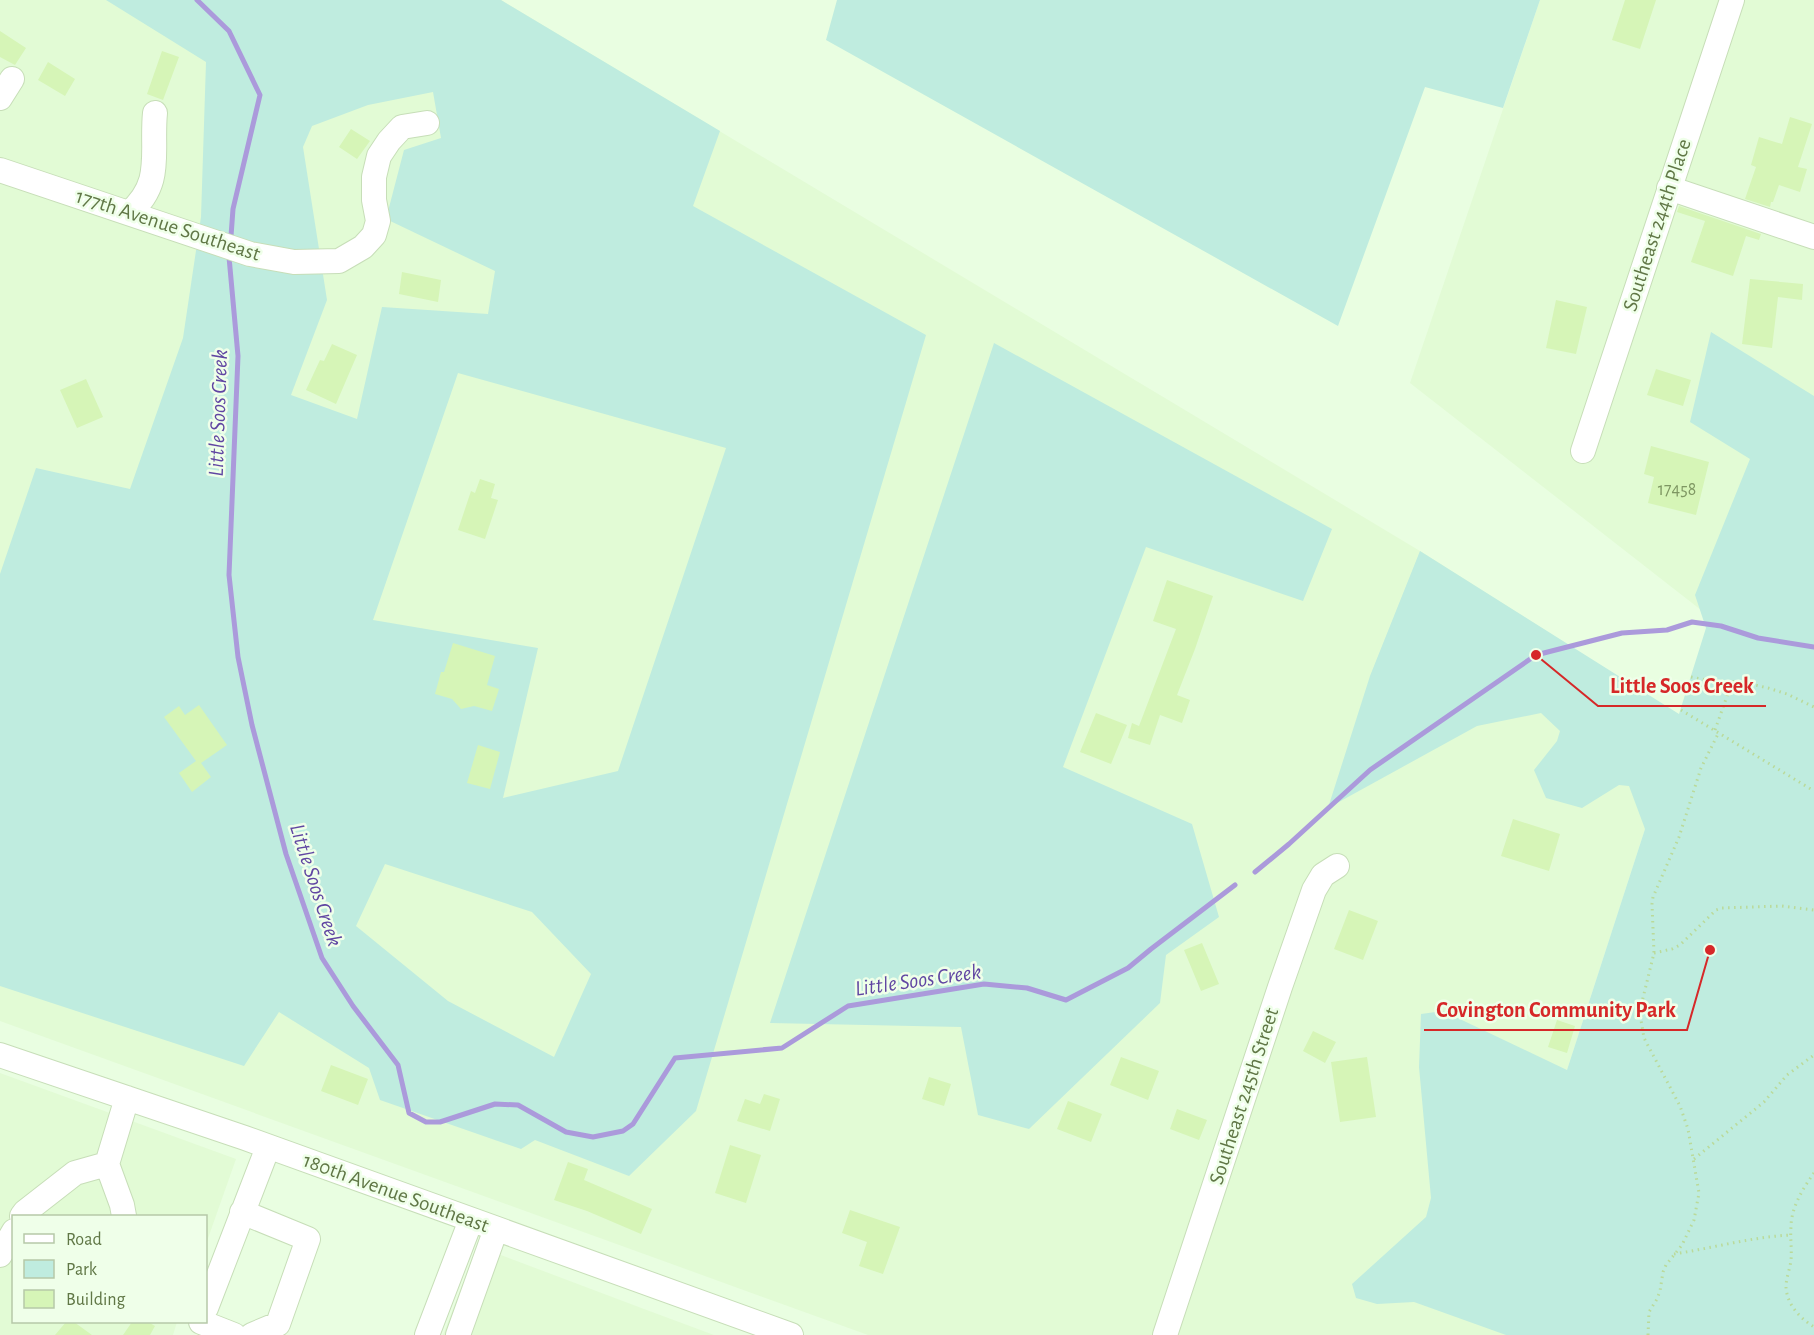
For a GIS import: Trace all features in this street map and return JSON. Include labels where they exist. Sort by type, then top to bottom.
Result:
[{"type":"street","name":"Southeast 244th Place","points":[[1583,451],[1732,0]]},
{"type":"street","points":[[129,213],[147,194],[152,182],[155,112]]},
{"type":"street","name":"177th Avenue Southeast","points":[[0,170],[250,254],[294,262],[339,261],[363,247],[374,235],[378,221],[374,200],[374,177],[379,156],[402,126],[427,123]]},
{"type":"street","points":[[1669,188],[1814,237]]},
{"type":"street","name":"Southeast 245th Street","points":[[1165,1335],[1314,890],[1323,875],[1337,866]]},
{"type":"street","name":"180th Avenue Southeast","points":[[0,1054],[791,1335]]},
{"type":"street","points":[[124,1215],[107,1164],[127,1098]]},
{"type":"street","points":[[207,1305],[267,1147]]},
{"type":"street","points":[[23,1215],[75,1173],[107,1164]]},
{"type":"street","points":[[242,1212],[308,1239],[278,1324],[252,1335]]},
{"type":"street","points":[[427,1335],[471,1220]]},
{"type":"street","points":[[458,1335],[496,1229]]},
{"type":"street","points":[[0,1255],[12,1234]]},
{"type":"street","points":[[204,1323],[234,1335]]},
{"type":"path","points":[[1691,677],[1768,688],[1814,707]]},
{"type":"path","points":[[1648,1335],[1648,1312],[1660,1291],[1665,1265],[1682,1245],[1694,1220],[1699,1193],[1688,1129],[1680,1106],[1644,1038],[1641,1020],[1642,1002],[1654,953],[1653,897],[1679,837],[1732,682]]},
{"type":"path","points":[[1681,710],[1814,791]]},
{"type":"path","points":[[1654,953],[1680,945],[1710,915],[1722,908],[1782,906],[1814,910]]},
{"type":"path","points":[[1694,1159],[1764,1102],[1787,1075],[1814,1055]]},
{"type":"path","points":[[1814,1173],[1795,1208],[1791,1224],[1791,1259],[1786,1286],[1791,1305],[1814,1327]]},
{"type":"path","points":[[1674,1254],[1765,1236],[1791,1234]]},
{"type":"shaded area","points":[[0,0],[501,0],[1420,551],[1679,715],[1645,829],[1492,1302],[1592,1335],[868,1335],[0,1021]]},
{"type":"shaded area","points":[[1540,0],[1814,0],[1814,653],[1710,617],[1410,383]]},
{"type":"shaded area","points":[[0,1073],[236,1159],[207,1241],[207,1215],[12,1215],[12,1323],[177,1323],[173,1335],[0,1335]]},
{"type":"shaded area","points":[[477,1246],[644,1309],[714,1335],[443,1335]]},
{"type":"green space","points":[[106,0],[501,0],[720,131],[693,206],[926,335],[696,1111],[629,1176],[535,1140],[521,1149],[380,1100],[369,1068],[279,1012],[244,1066],[0,986],[0,574],[36,468],[130,489],[183,338],[201,217],[206,62]],"holes":[[[433,92],[441,138],[404,150],[386,219],[495,271],[488,314],[382,307],[357,419],[291,395],[327,300],[303,147],[312,126],[368,105]],[[458,373],[726,448],[618,771],[503,798],[538,648],[373,620]],[[385,864],[532,912],[591,974],[554,1057],[448,1001],[356,926]]]},
{"type":"green space","points":[[837,0],[1540,0],[1503,108],[1425,87],[1338,326],[826,40]]},
{"type":"green space","points":[[1711,332],[1814,396],[1814,1335],[1506,1335],[1414,1302],[1377,1304],[1356,1298],[1352,1284],[1426,1217],[1431,1198],[1419,1067],[1421,1014],[1443,1011],[1567,1070],[1645,829],[1629,786],[1619,785],[1582,808],[1546,798],[1534,770],[1557,741],[1560,731],[1541,713],[1477,726],[1328,808],[1370,676],[1420,551],[1679,714],[1706,628],[1695,595],[1750,459],[1690,422]]},
{"type":"green space","points":[[994,343],[1332,529],[1303,601],[1146,547],[1063,767],[1192,824],[1219,917],[1166,955],[1160,1003],[1029,1129],[978,1115],[961,1027],[770,1023]]},
{"type":"building","points":[[1625,0],[1656,0],[1640,49],[1612,40]]},
{"type":"building","points":[[0,31],[26,48],[15,65],[0,57]]},
{"type":"building","points":[[162,51],[179,57],[163,100],[147,94]]},
{"type":"building","points":[[48,62],[75,79],[65,96],[38,80]]},
{"type":"building","points":[[1790,117],[1812,124],[1798,167],[1807,169],[1800,192],[1779,185],[1770,207],[1745,199],[1756,167],[1751,165],[1759,137],[1782,144]]},
{"type":"building","points":[[351,129],[370,141],[357,159],[339,147]]},
{"type":"building","points":[[1679,206],[1761,234],[1759,240],[1746,236],[1733,276],[1691,262],[1705,221],[1677,212]]},
{"type":"building","points":[[402,272],[441,280],[438,302],[399,294]]},
{"type":"building","points":[[1750,279],[1803,284],[1802,300],[1778,297],[1772,348],[1742,344]]},
{"type":"building","points":[[1556,300],[1587,307],[1576,354],[1546,348]]},
{"type":"building","points":[[332,344],[357,355],[336,404],[306,390],[320,360],[324,361]]},
{"type":"building","points":[[1656,369],[1691,380],[1683,406],[1647,395]]},
{"type":"building","points":[[86,379],[103,417],[77,428],[60,390]]},
{"type":"building","points":[[1651,446],[1709,462],[1696,515],[1648,503],[1654,477],[1644,474]]},
{"type":"building","points":[[480,479],[495,484],[491,498],[498,500],[485,539],[458,530],[471,491],[475,493]]},
{"type":"building","points":[[1167,580],[1213,596],[1177,695],[1190,700],[1182,723],[1160,715],[1150,745],[1128,738],[1132,723],[1139,726],[1176,629],[1153,621]]},
{"type":"building","points":[[453,643],[495,656],[487,685],[499,689],[492,711],[474,706],[461,709],[452,699],[435,694]]},
{"type":"building","points":[[199,705],[227,745],[201,763],[211,777],[192,792],[179,773],[196,761],[164,717],[179,706],[185,715]]},
{"type":"building","points":[[1096,713],[1127,725],[1111,764],[1080,752]]},
{"type":"building","points":[[478,745],[500,752],[490,789],[467,783]]},
{"type":"building","points":[[1513,819],[1560,834],[1549,871],[1501,856]]},
{"type":"building","points":[[1349,910],[1378,921],[1363,960],[1334,949]]},
{"type":"building","points":[[1202,943],[1219,984],[1201,991],[1184,950]]},
{"type":"building","points":[[1557,1020],[1575,1026],[1567,1053],[1548,1047]]},
{"type":"building","points":[[1313,1031],[1336,1042],[1325,1063],[1303,1051]]},
{"type":"building","points":[[1121,1057],[1159,1071],[1148,1100],[1110,1085]]},
{"type":"building","points":[[1367,1057],[1376,1117],[1340,1122],[1331,1062]]},
{"type":"building","points":[[331,1065],[368,1079],[358,1105],[321,1091]]},
{"type":"building","points":[[929,1077],[951,1084],[944,1106],[922,1099]]},
{"type":"building","points":[[764,1094],[780,1099],[770,1131],[737,1121],[745,1099],[760,1104]]},
{"type":"building","points":[[1068,1101],[1102,1114],[1091,1142],[1057,1129]]},
{"type":"building","points":[[1177,1109],[1207,1120],[1199,1140],[1170,1129]]},
{"type":"building","points":[[730,1145],[761,1155],[746,1203],[715,1193]]},
{"type":"building","points":[[568,1162],[588,1169],[584,1180],[652,1209],[641,1234],[554,1200]]},
{"type":"building","points":[[850,1210],[900,1227],[883,1274],[859,1266],[867,1242],[842,1233]]},
{"type":"building","points":[[65,1323],[75,1323],[92,1335],[55,1335]]},
{"type":"building","points":[[131,1323],[150,1323],[155,1326],[150,1335],[123,1335]]},
{"type":"waterway","name":"Little Soos Creek","points":[[197,0],[229,31],[260,95],[233,209],[231,236]]},
{"type":"waterway","name":"Little Soos Creek","points":[[229,257],[238,356],[229,575],[238,657],[252,725],[286,854],[322,958],[353,1006],[398,1065],[409,1113],[426,1122],[440,1122],[495,1104],[518,1105],[566,1132],[593,1137],[623,1131],[633,1124],[675,1058],[782,1048],[848,1006],[984,984],[1027,988],[1066,1000],[1128,968],[1235,885]]},
{"type":"waterway","name":"Little Soos Creek","points":[[1255,872],[1370,770],[1536,655],[1622,633],[1667,630],[1692,622],[1721,626],[1758,638],[1814,647]]},
{"type":"place","name":"Little Soos Creek","points":[[1536,655]]},
{"type":"place","name":"Covington Community Park","points":[[1710,950]]}]
